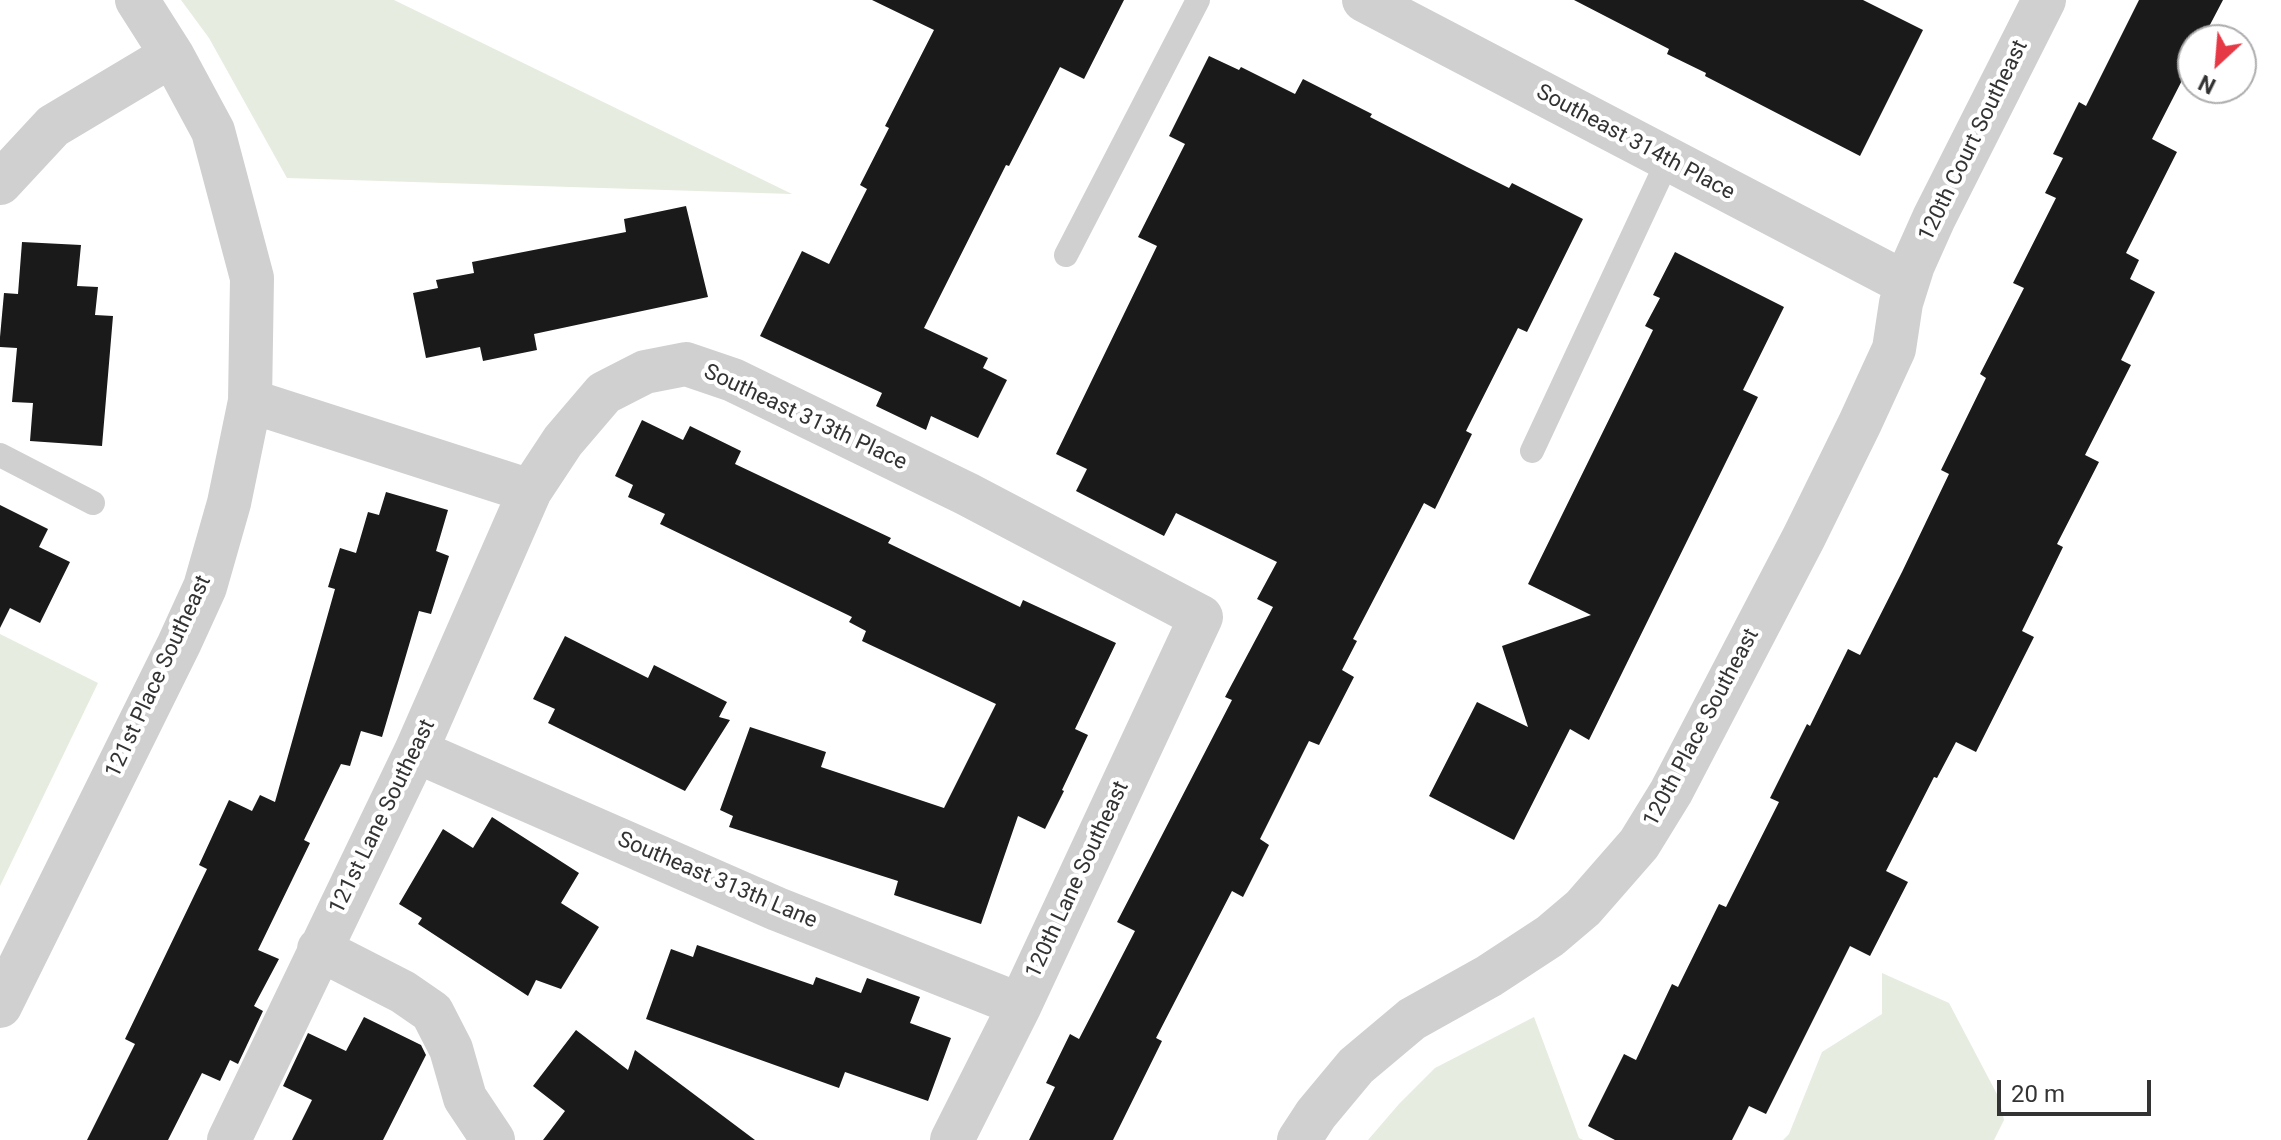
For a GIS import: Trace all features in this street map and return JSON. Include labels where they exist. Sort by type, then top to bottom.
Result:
[{"type":"street","name":"121st Place Southeast","points":[[0,1006],[205,587],[229,503],[250,401],[252,278],[213,131],[172,55],[137,0]]},
{"type":"street","name":"Southeast 314th Place","points":[[1364,0],[1907,284]]},
{"type":"street","name":"120th Court Southeast","points":[[1907,284],[1934,218],[2044,0]]},
{"type":"street","points":[[0,183],[53,126],[172,55]]},
{"type":"street","name":"120th Place Southeast","points":[[1299,1140],[1356,1066],[1412,1019],[1489,976],[1550,936],[1583,908],[1639,844],[1671,792],[1860,423],[1894,349],[1907,284]]},
{"type":"street","name":"Southeast 313th Place","points":[[530,491],[563,441],[604,393],[645,372],[686,364],[733,380],[953,487],[1201,617]]},
{"type":"street","points":[[250,401],[530,491]]},
{"type":"street","name":"121st Lane Southeast","points":[[229,1140],[416,751],[530,491]]},
{"type":"street","name":"120th Lane Southeast","points":[[952,1140],[1020,1005],[1201,617]]},
{"type":"street","name":"Southeast 313th Lane","points":[[416,751],[777,909],[1020,1005]]},
{"type":"street","points":[[319,949],[403,992],[432,1012],[451,1049],[465,1098],[493,1140]]},
{"type":"lane","points":[[1066,255],[1198,0]]},
{"type":"lane","points":[[1532,451],[1668,160]]},
{"type":"lane","points":[[0,455],[93,503]]},
{"type":"shaded area","points":[[181,0],[394,0],[792,194],[287,178],[209,38]]},
{"type":"shaded area","points":[[0,634],[98,683],[0,886]]},
{"type":"shaded area","points":[[1882,973],[1949,1003],[1999,1098],[2004,1120],[1994,1140],[1783,1140],[1789,1134],[1822,1052],[1882,1014]]},
{"type":"shaded area","points":[[1534,1017],[1579,1138],[1583,1140],[1368,1140],[1435,1068]]},
{"type":"building","points":[[872,0],[1124,0],[1084,79],[1060,67],[1009,166],[1006,165],[924,328],[988,358],[983,368],[1007,380],[978,438],[931,416],[926,430],[876,406],[882,393],[760,336],[802,251],[829,264],[867,189],[860,185],[889,128],[885,126],[934,30]]},
{"type":"building","points":[[1574,0],[1863,0],[1923,30],[1860,156],[1705,76],[1706,73],[1667,54],[1669,49]]},
{"type":"building","points":[[2139,0],[2223,0],[2210,24],[2177,24],[2177,90],[2152,139],[2177,152],[2126,253],[2139,260],[2130,279],[2155,292],[2121,360],[2131,365],[2085,455],[2099,462],[2057,544],[2063,547],[2022,631],[2034,637],[1976,752],[1956,742],[1937,778],[1934,777],[1886,871],[1908,882],[1870,956],[1850,946],[1766,1114],[1749,1106],[1732,1140],[1615,1140],[1588,1126],[1624,1054],[1636,1060],[1672,984],[1678,987],[1719,904],[1726,907],[1779,802],[1770,798],[1807,724],[1810,726],[1848,649],[1860,655],[1902,572],[1949,474],[1941,470],[1986,378],[1980,374],[2024,288],[2013,283],[2056,198],[2045,193],[2063,158],[2053,154],[2079,102],[2086,106]]},
{"type":"building","points":[[1209,56],[1239,70],[1241,67],[1295,94],[1303,79],[1509,188],[1512,183],[1583,219],[1527,332],[1518,328],[1466,431],[1472,434],[1435,509],[1424,503],[1353,639],[1357,641],[1342,670],[1354,677],[1319,745],[1309,741],[1260,839],[1269,845],[1243,897],[1232,891],[1156,1038],[1162,1041],[1113,1140],[1029,1140],[1055,1087],[1046,1083],[1070,1034],[1079,1039],[1135,931],[1117,922],[1232,700],[1225,697],[1273,607],[1257,599],[1277,562],[1176,513],[1164,536],[1076,491],[1087,469],[1056,454],[1157,246],[1138,237],[1185,144],[1169,136]]},
{"type":"building","points":[[686,206],[708,297],[534,334],[537,350],[483,361],[480,347],[426,358],[413,293],[438,288],[436,280],[474,273],[472,262],[626,232],[624,219]]},
{"type":"building","points":[[22,242],[81,245],[77,286],[98,287],[95,315],[113,316],[102,446],[30,441],[33,403],[12,402],[17,348],[0,347],[0,337],[4,293],[18,294]]},
{"type":"building","points":[[1675,252],[1784,307],[1743,390],[1758,397],[1589,740],[1570,729],[1514,840],[1429,796],[1477,702],[1528,727],[1502,646],[1591,615],[1528,584],[1653,330],[1645,326],[1660,298],[1653,295]]},
{"type":"building","points":[[642,420],[683,440],[690,426],[741,451],[735,464],[891,538],[888,543],[1020,607],[1023,600],[1116,643],[1075,729],[1088,735],[1064,791],[1045,829],[1018,816],[981,924],[894,895],[898,881],[729,827],[733,816],[720,810],[750,727],[826,752],[821,767],[944,808],[996,704],[862,641],[866,631],[849,622],[852,617],[660,524],[665,514],[628,497],[633,485],[615,476]]},
{"type":"building","points":[[386,492],[448,510],[436,551],[449,556],[431,614],[419,611],[382,737],[361,731],[350,766],[341,764],[304,840],[310,843],[258,950],[279,959],[254,1006],[263,1011],[238,1064],[230,1060],[220,1081],[202,1073],[168,1140],[87,1140],[135,1044],[125,1039],[207,869],[199,865],[229,800],[252,811],[260,795],[275,802],[335,589],[328,587],[340,548],[356,553],[368,512],[379,515]]},
{"type":"building","points":[[0,505],[48,529],[39,547],[70,562],[40,623],[10,608],[0,628]]},
{"type":"building","points":[[565,636],[648,678],[654,665],[727,702],[719,717],[730,720],[685,791],[548,723],[555,709],[533,699]]},
{"type":"building","points":[[492,817],[579,873],[561,903],[599,927],[561,989],[536,980],[528,996],[418,924],[422,918],[399,904],[443,829],[473,848]]},
{"type":"building","points":[[697,945],[813,985],[816,977],[861,993],[867,978],[920,997],[910,1023],[951,1038],[928,1101],[845,1072],[839,1088],[646,1019],[671,949],[693,957]]},
{"type":"building","points":[[364,1017],[421,1045],[426,1055],[383,1140],[292,1140],[312,1100],[283,1086],[308,1033],[346,1051]]},
{"type":"building","points":[[576,1030],[628,1070],[635,1050],[755,1140],[543,1140],[565,1111],[533,1086]]}]
